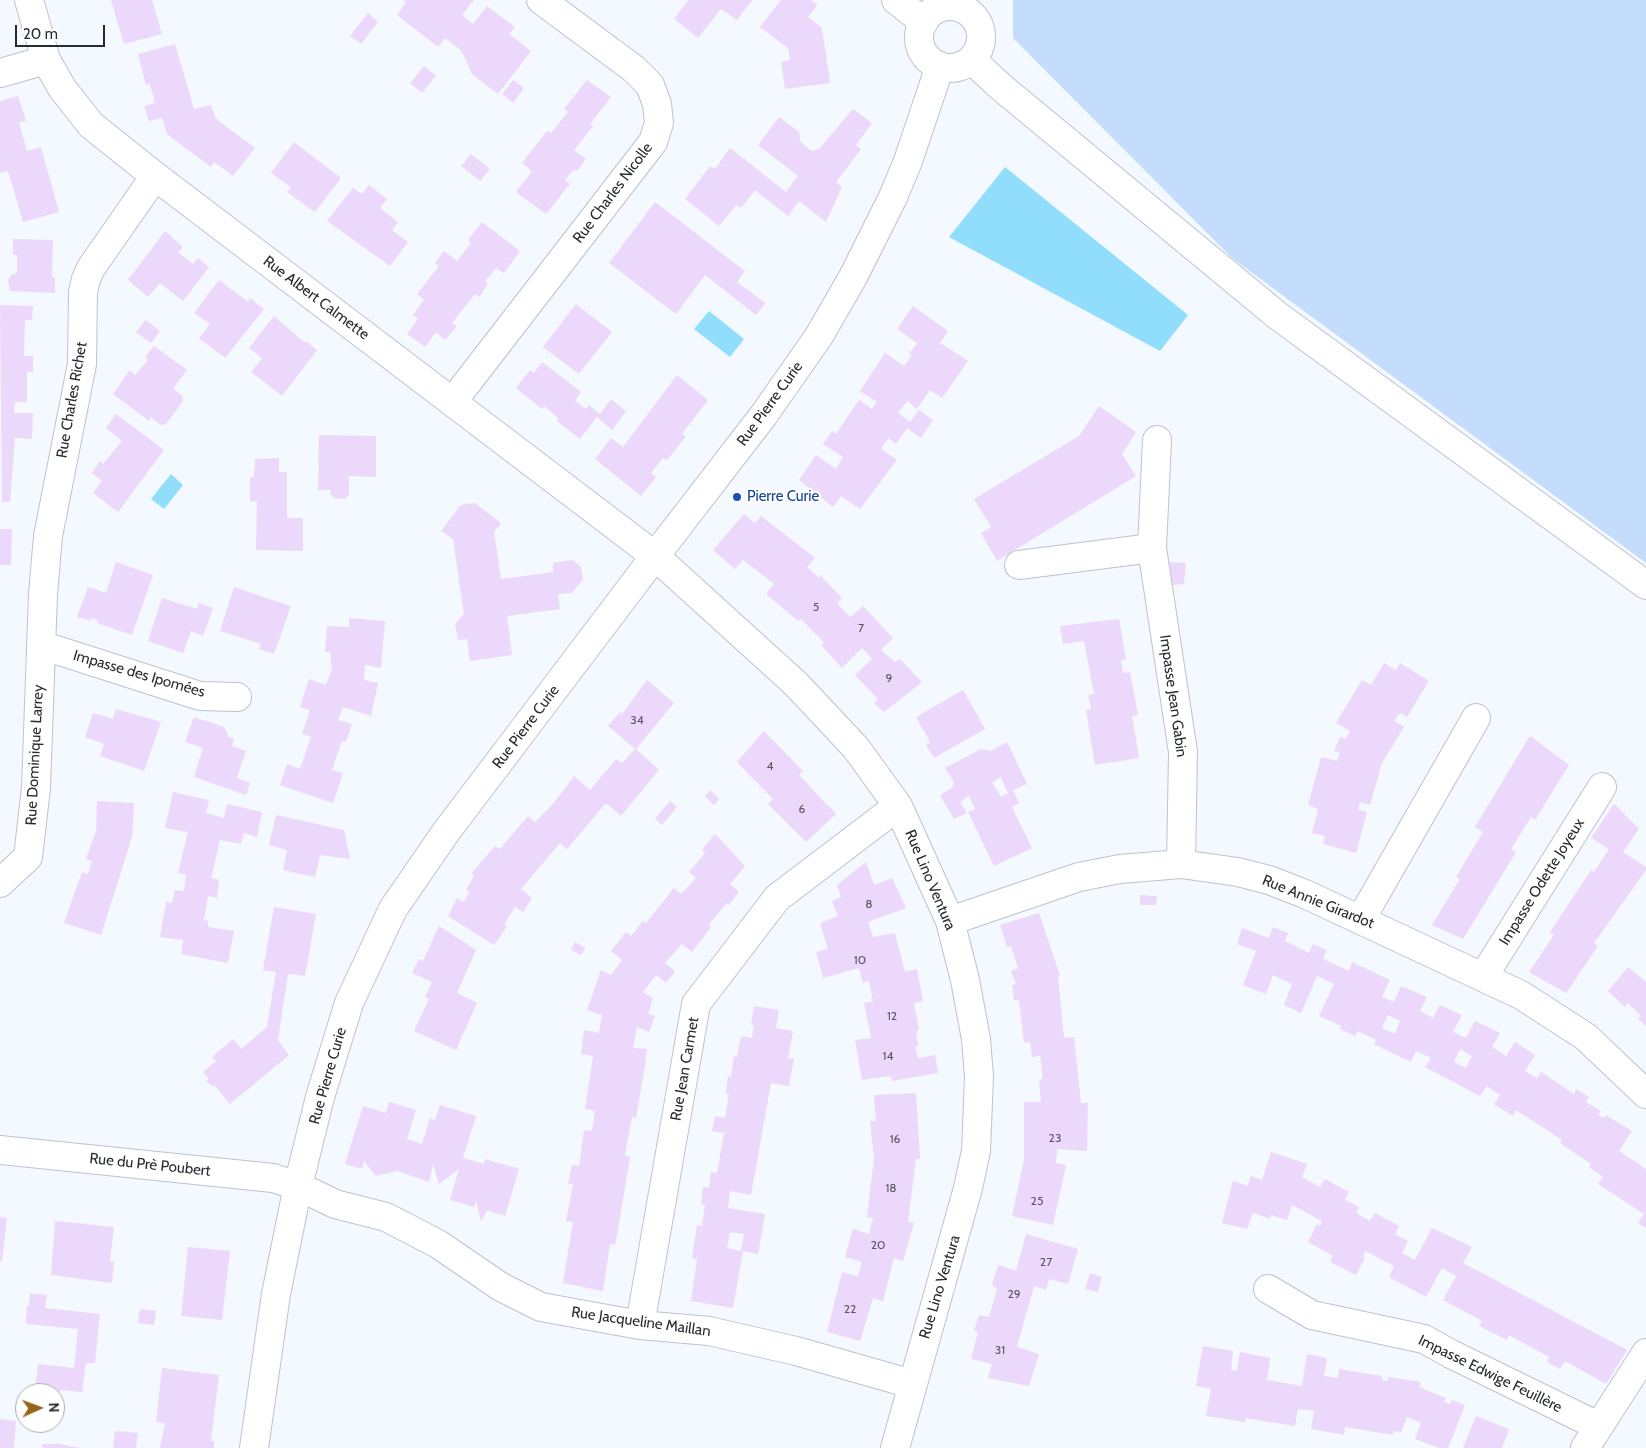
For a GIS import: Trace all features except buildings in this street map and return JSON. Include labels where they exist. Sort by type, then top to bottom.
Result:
[{"type":"street","name":"Rue Albert Calmette","points":[[29,0],[46,60],[62,88],[91,125],[155,176],[453,401],[654,556]]},
{"type":"street","name":"Rue Charles Nicolle","points":[[453,401],[653,142],[659,123],[657,104],[650,86],[634,69],[541,0]]},
{"type":"street","points":[[896,0],[924,22]]},
{"type":"street","points":[[956,3],[972,16],[981,33],[978,52],[972,60],[957,67],[940,66],[932,62],[921,48],[920,30],[924,22],[937,9],[956,3]]},
{"type":"street","points":[[0,73],[46,60]]},
{"type":"street","points":[[972,60],[1001,87],[1278,316],[1646,585]]},
{"type":"street","name":"Rue Pierre Curie","points":[[254,1448],[276,1294],[298,1186],[320,1097],[349,1003],[393,909],[446,832],[654,556],[764,416],[819,336],[853,277],[897,188],[940,66]]},
{"type":"street","name":"Rue Charles Richet","points":[[41,645],[48,536],[82,364],[83,292],[86,279],[91,268],[155,176]]},
{"type":"street","name":"Impasse Jean Gabin","points":[[1157,440],[1152,548],[1183,752],[1181,864]]},
{"type":"street","points":[[1019,565],[1152,548]]},
{"type":"street","name":"Rue Lino Ventura","points":[[654,556],[796,684],[856,748],[898,806],[950,921],[965,980],[976,1039],[979,1077],[977,1142],[958,1230],[912,1384]]},
{"type":"street","name":"Impasse des Ipomées","points":[[41,645],[200,696],[237,697]]},
{"type":"street","name":"Rue Dominique Larrey","points":[[0,883],[28,857],[36,788],[41,645]]},
{"type":"street","points":[[1361,919],[1476,718]]},
{"type":"street","name":"Impasse Odette Joyeux","points":[[1483,977],[1602,788]]},
{"type":"street","name":"Rue Jean Carmet","points":[[640,1325],[696,1004],[777,898],[898,806]]},
{"type":"street","name":"Rue Annie Girardot","points":[[950,921],[1079,877],[1120,869],[1181,864],[1221,869],[1269,880],[1361,919],[1521,995],[1586,1037],[1646,1094]]},
{"type":"street","name":"Rue du Prè Poubert","points":[[0,1150],[273,1178],[298,1186]]},
{"type":"street","name":"Rue Jacqueline Maillan","points":[[298,1186],[335,1204],[386,1217],[438,1244],[501,1288],[541,1307],[640,1325],[709,1331],[912,1384]]},
{"type":"street","name":"Impasse Edwige Feuillère","points":[[1268,1289],[1312,1315],[1424,1339],[1592,1437]]},
{"type":"street","points":[[1592,1437],[1646,1353]]},
{"type":"street","points":[[894,1448],[912,1384]]},
{"type":"shaded area","points":[[1013,0],[1646,0],[1646,563],[1232,258],[1013,38]]},
{"type":"shaded area","points":[[1005,167],[1188,315],[1160,351],[949,237]]},
{"type":"shaded area","points":[[709,311],[744,339],[730,357],[694,329]]},
{"type":"shaded area","points":[[171,474],[183,485],[164,509],[151,499]]},
{"type":"place","name":"Pierre Curie","points":[[737,497]]}]
